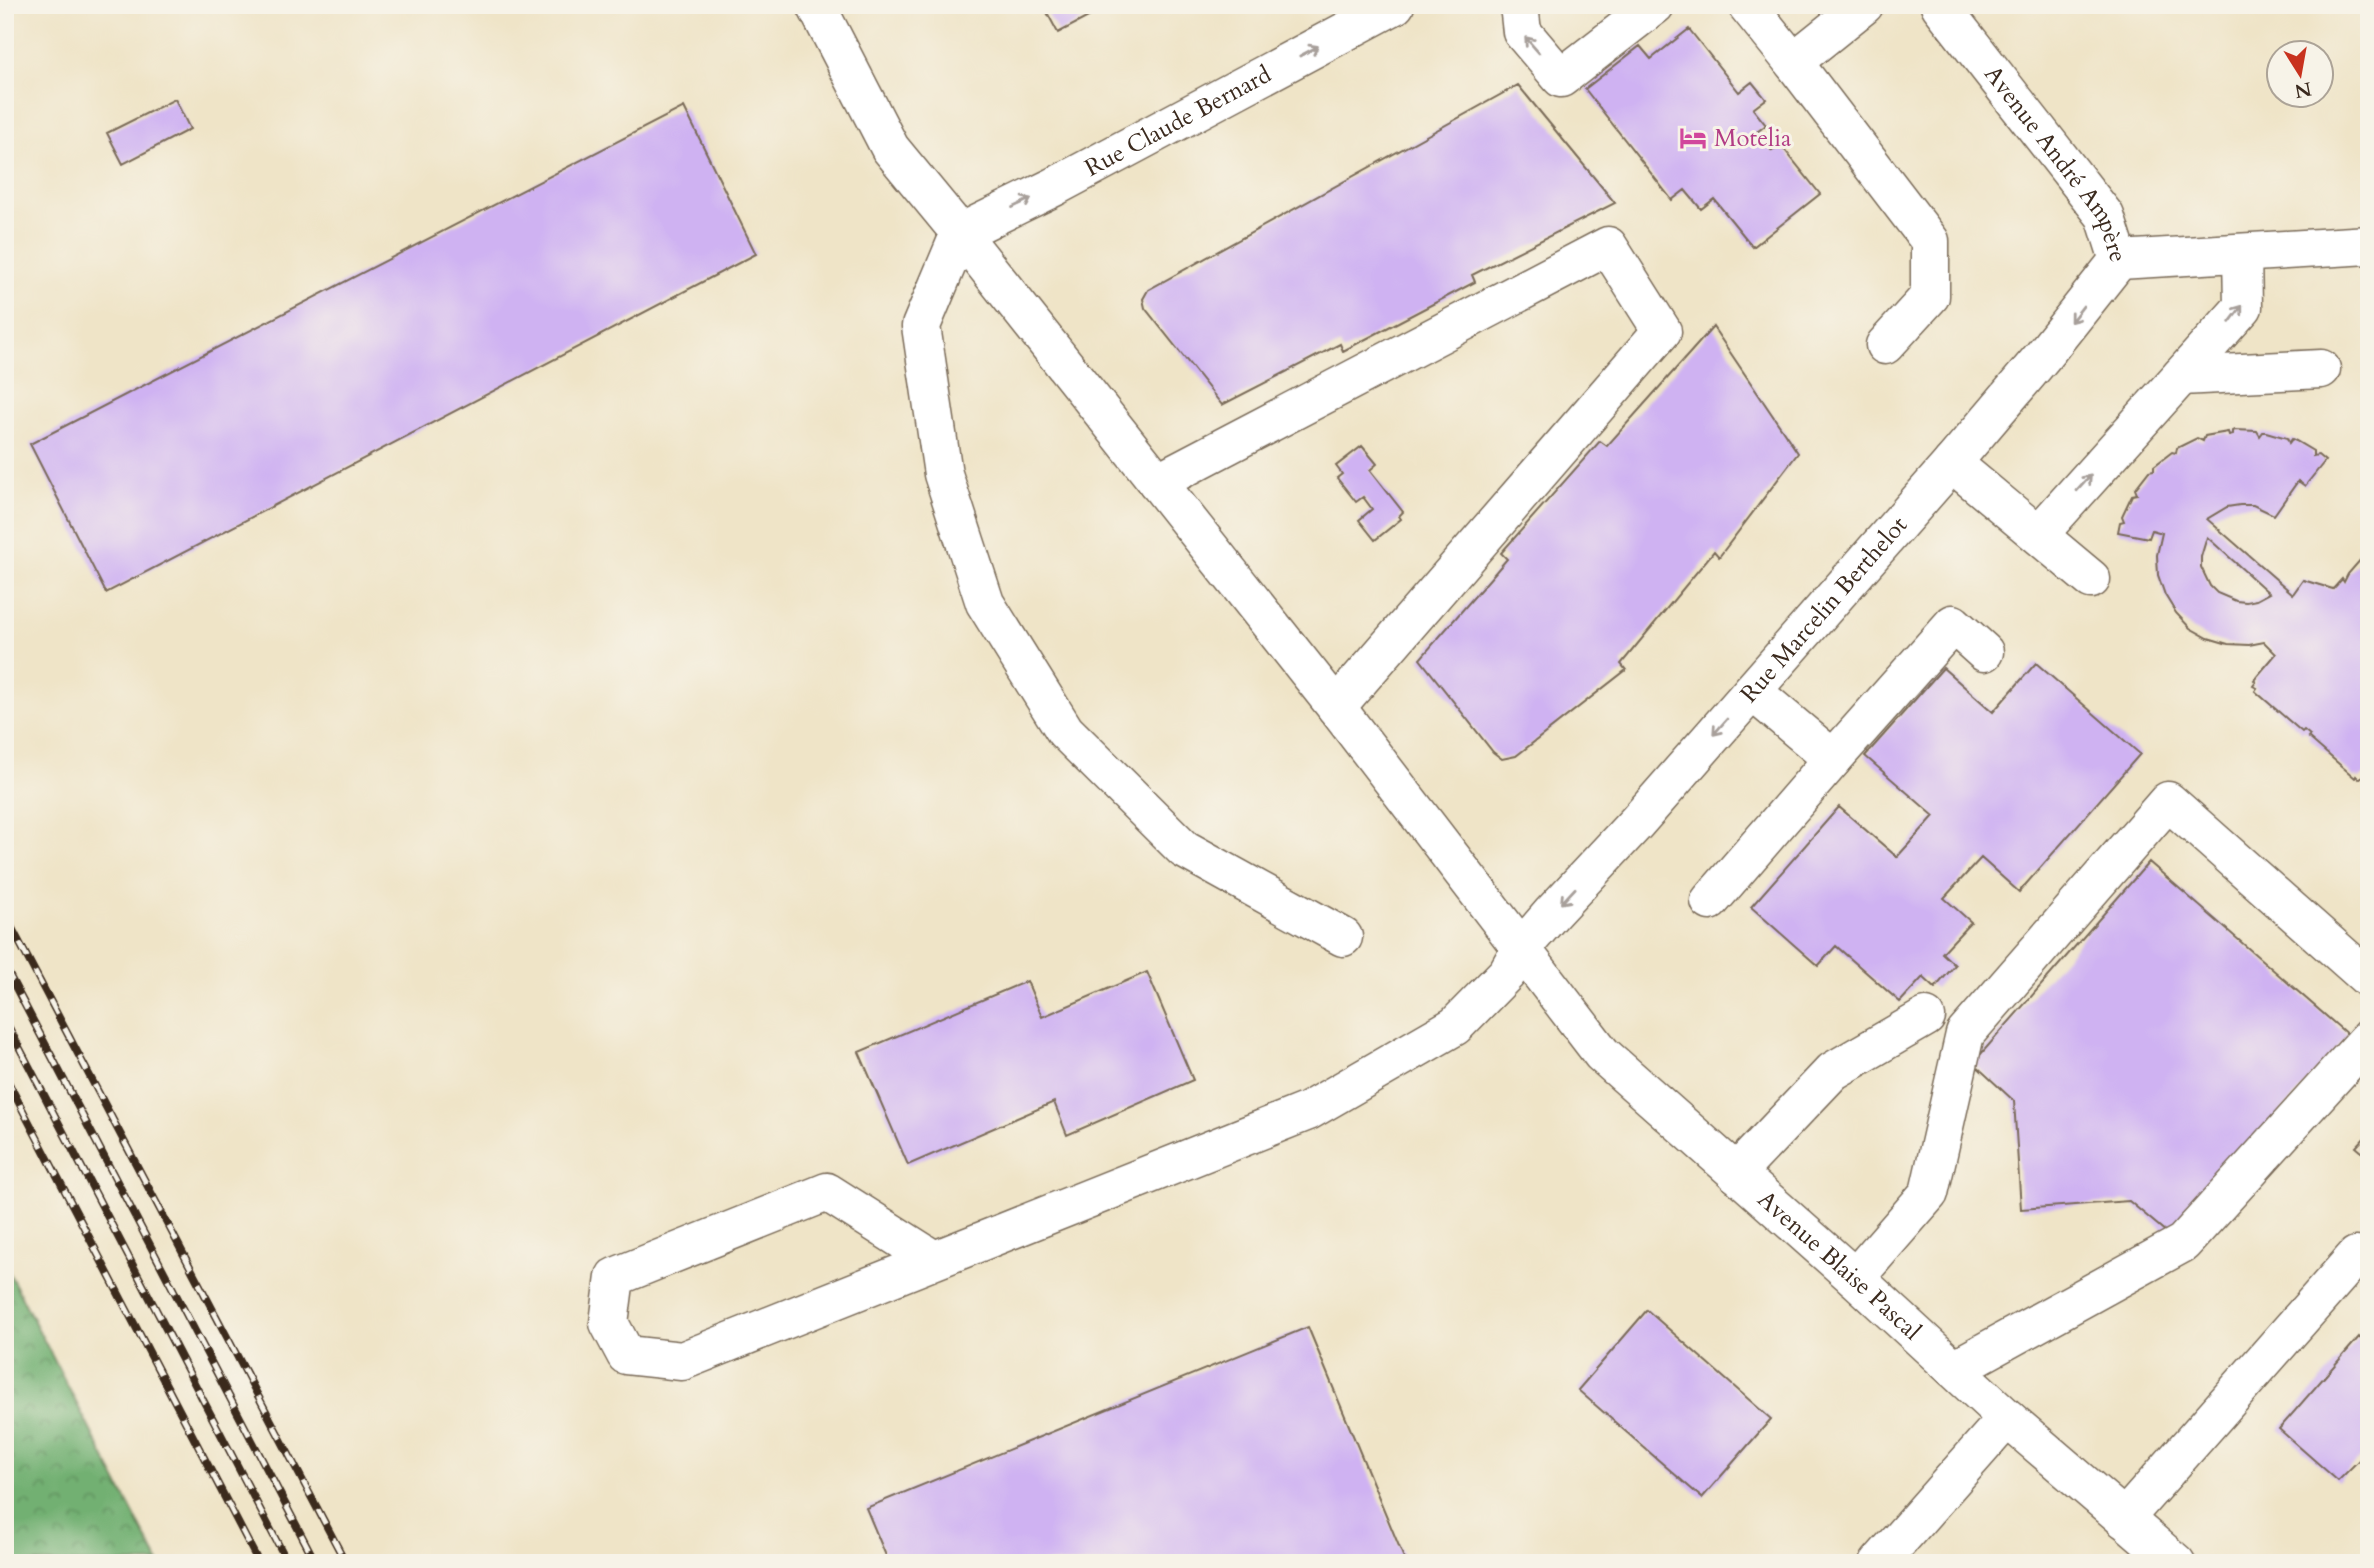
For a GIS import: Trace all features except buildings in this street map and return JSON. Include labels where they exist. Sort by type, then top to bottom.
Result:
[{"type":"street","name":"Avenue Blaise Pascal","points":[[816,5],[890,148],[1336,707],[1602,1054],[1855,1278],[2007,1418],[2176,1563]]},
{"type":"street","name":"Rue Claude Bernard","points":[[960,233],[1055,187],[1395,5]]},
{"type":"street","points":[[1519,5],[1522,32],[1561,78],[1656,5]]},
{"type":"street","points":[[1747,5],[1930,241],[1930,296],[1885,345]]},
{"type":"street","points":[[1793,62],[1864,5]]},
{"type":"street","name":"Avenue André Ampère","points":[[1940,5],[2105,216],[2119,260],[2369,245]]},
{"type":"street","points":[[960,233],[921,326],[943,474],[985,603],[1065,731],[1184,849],[1343,937]]},
{"type":"street","points":[[1157,482],[1608,246],[1662,331],[1336,707]]},
{"type":"street","points":[[2039,534],[2243,307],[2242,253]]},
{"type":"street","name":"Rue Marcelin Berthelot","points":[[934,1260],[827,1192],[615,1277],[609,1324],[626,1355],[681,1361],[1308,1111],[1455,1026],[1507,973],[1520,950],[1952,463],[2042,357],[2119,260]]},
{"type":"street","points":[[2181,376],[2321,369]]},
{"type":"street","points":[[1952,463],[2091,579]]},
{"type":"street","points":[[1710,901],[1953,624],[1984,652]]},
{"type":"street","points":[[1752,691],[1833,759]]},
{"type":"street","points":[[1855,1278],[1929,1194],[1965,1034],[2168,801],[2369,979]]},
{"type":"street","points":[[1736,1172],[1833,1071],[1926,1017]]},
{"type":"street","points":[[1954,1369],[2183,1243],[2369,1038]]},
{"type":"street","points":[[2124,1518],[2356,1256]]},
{"type":"street","points":[[1879,1563],[2007,1418]]},
{"type":"green space","points":[[5,1265],[159,1563],[18,1563],[5,1540]]},
{"type":"railway","points":[[5,915],[346,1563]]},
{"type":"railway","points":[[5,967],[316,1563]]},
{"type":"railway","points":[[5,1020],[288,1563]]},
{"type":"railway","points":[[5,1076],[259,1563]]},
{"type":"place","name":"Motelia","points":[[1693,138]]}]
